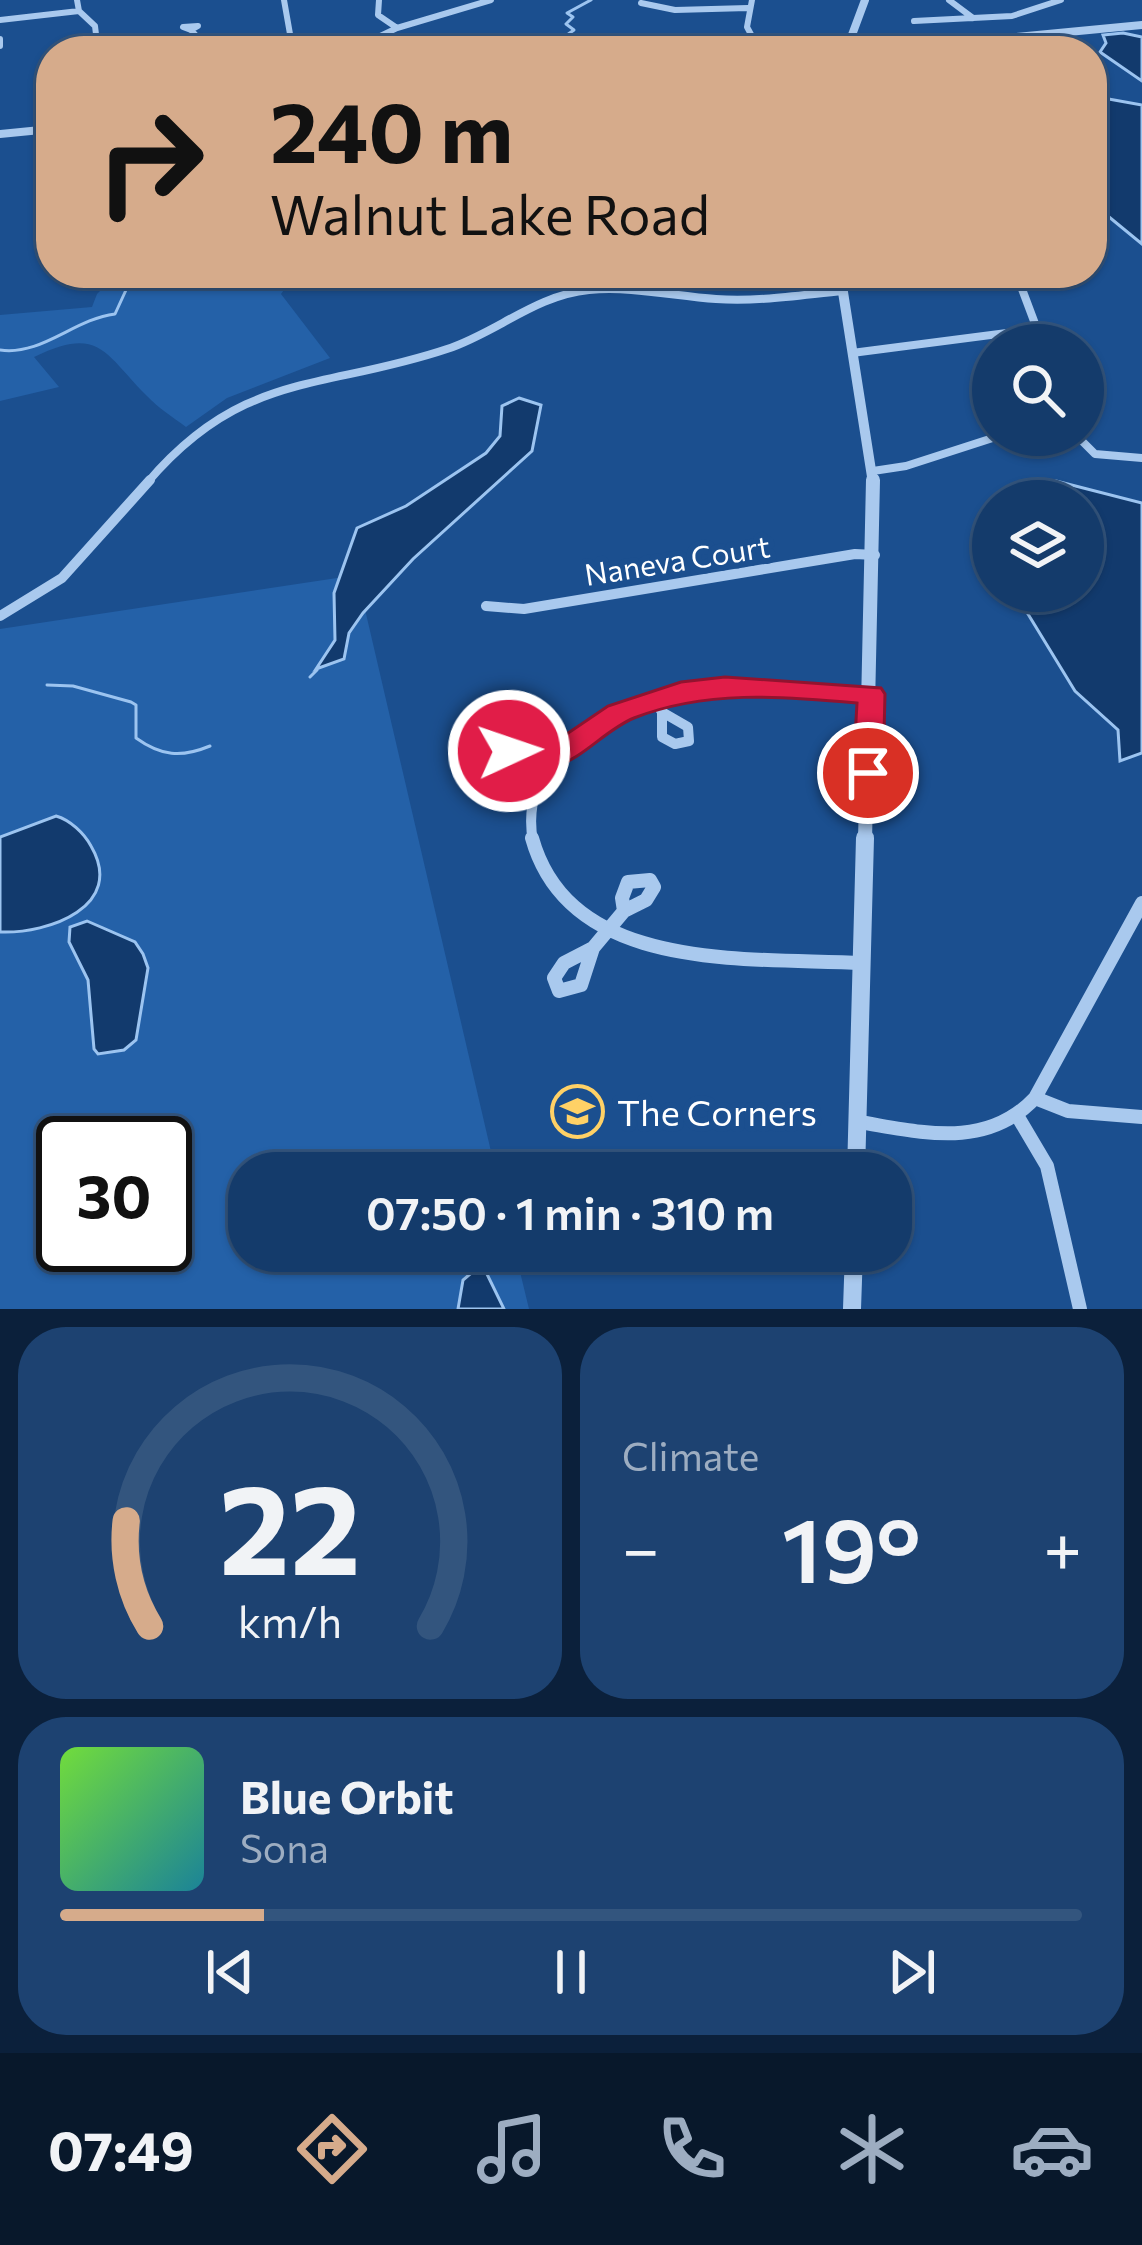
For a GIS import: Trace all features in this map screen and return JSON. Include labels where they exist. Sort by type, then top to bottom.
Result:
[{"type":"street","points":[[77,0],[80,11],[95,26],[96,36]]},
{"type":"street","points":[[284,0],[290,36]]},
{"type":"street","points":[[379,0],[378,15],[397,28]]},
{"type":"street","points":[[380,36],[491,0]]},
{"type":"street","points":[[852,36],[865,0]]},
{"type":"street","points":[[949,0],[973,18]]},
{"type":"street","points":[[914,21],[1038,12],[1061,0]]},
{"type":"street","points":[[641,3],[675,10],[750,4],[747,27],[752,36]]},
{"type":"street","points":[[0,20],[80,11]]},
{"type":"street","points":[[1026,36],[1142,25]]},
{"type":"street","points":[[191,30],[196,36]]},
{"type":"street","points":[[0,134],[36,130]]},
{"type":"street","points":[[842,288],[873,471],[875,556],[857,1152]]},
{"type":"street","points":[[1022,288],[1035,324]]},
{"type":"street","points":[[0,616],[55,586],[195,434],[229,410],[269,392],[443,351],[559,294],[603,289],[738,300],[843,291]]},
{"type":"street","points":[[852,353],[972,337]]},
{"type":"street","points":[[873,471],[904,467],[972,441]]},
{"type":"street","points":[[1104,455],[1142,458]]},
{"type":"street","name":"Naneva Court","points":[[486,606],[524,609],[855,554],[875,556]]},
{"type":"street","points":[[862,963],[671,949],[609,930],[566,900],[536,854],[530,825],[547,754],[618,713],[725,687],[871,694]]},
{"type":"street","points":[[859,1122],[955,1135],[998,1129],[1018,1117],[1035,1098],[1142,903]]},
{"type":"street","points":[[592,948],[624,911]]},
{"type":"street","points":[[1035,1098],[1068,1111],[1142,1117]]},
{"type":"street","points":[[1018,1117],[1039,1144],[1047,1166],[1080,1309]]},
{"type":"street","points":[[852,1309],[853,1272]]},
{"type":"shaded area","points":[[1103,35],[1142,37],[1142,81],[1107,57],[1107,36]]},
{"type":"shaded area","points":[[1107,99],[1142,105],[1142,244],[1107,215]]},
{"type":"shaded area","points":[[103,288],[285,288],[281,294],[330,358],[227,398],[186,427],[151,400],[110,356],[87,344],[34,357],[59,387],[0,401],[0,315],[92,307]]},
{"type":"shaded area","points":[[519,398],[541,405],[532,451],[413,559],[363,613],[349,633],[344,659],[316,669],[335,640],[334,593],[357,528],[406,506],[486,453],[500,436],[502,406]]},
{"type":"shaded area","points":[[1104,493],[1142,503],[1142,753],[1120,761],[1118,730],[1075,691],[1027,612],[1104,612]]},
{"type":"shaded area","points":[[357,575],[491,1152],[228,1152],[228,1272],[520,1272],[529,1309],[0,1309],[0,629]]},
{"type":"shaded area","points":[[56,816],[81,832],[99,867],[91,900],[60,921],[0,932],[0,837]]},
{"type":"shaded area","points":[[87,921],[135,942],[148,968],[136,1040],[124,1050],[98,1054],[94,1049],[88,980],[69,942],[70,927]]},
{"type":"shaded area","points":[[472,1272],[486,1272],[504,1309],[458,1309],[463,1280]]},
{"type":"waterway","points":[[565,36],[574,30],[566,24],[573,17],[567,13],[591,0]]},
{"type":"waterway","points":[[0,350],[30,348],[115,314],[123,288]]},
{"type":"waterway","points":[[310,677],[317,670]]},
{"type":"waterway","points":[[47,685],[73,686],[131,702],[136,705],[136,738],[154,749],[180,753],[210,746]]},
{"type":"place","name":"The Corners","points":[[578,1111]]},
{"type":"route","points":[[509,751],[540,751],[554,757],[618,713],[681,692],[725,687],[815,689],[871,694],[868,773]]}]
